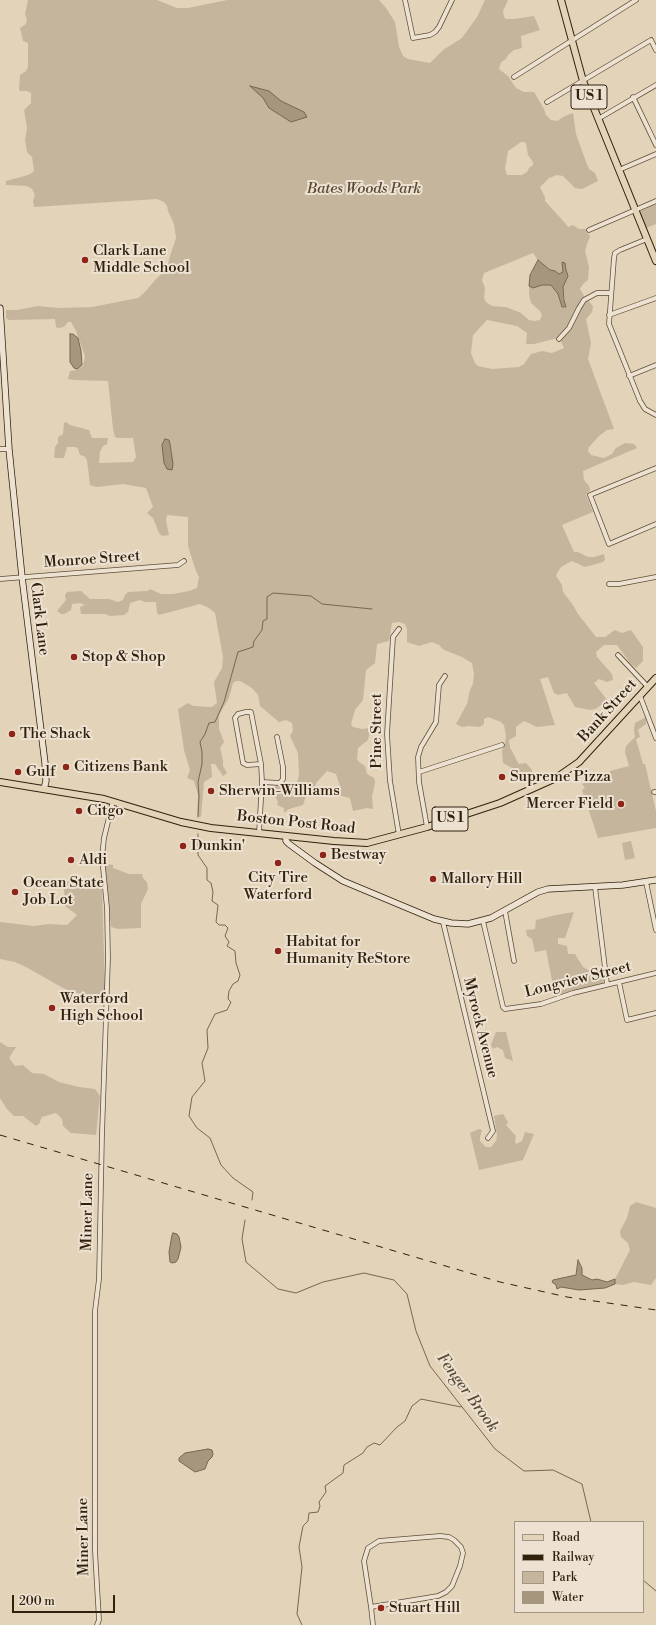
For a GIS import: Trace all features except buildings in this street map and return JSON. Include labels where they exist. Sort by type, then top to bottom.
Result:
[{"type":"main road","name":"US 1","points":[[561,0],[583,81],[656,261]]},
{"type":"main road","name":"Clark Lane","points":[[0,308],[9,449],[22,577],[45,763],[46,781],[44,789]]},
{"type":"main road","name":"Bank Street","points":[[580,762],[656,678]]},
{"type":"main road","name":"Boston Post Road","points":[[0,782],[79,794],[113,801],[181,822],[211,828],[358,843],[372,842],[427,827],[518,796],[556,778],[580,762]]},
{"type":"main road","points":[[286,836],[286,841],[289,844],[328,872],[344,881],[395,904],[443,922],[464,924],[483,921],[505,911],[530,896],[556,887],[623,885],[656,880]]},
{"type":"street","points":[[405,0],[413,38],[430,35],[436,32],[452,0]]},
{"type":"street","points":[[514,77],[636,0]]},
{"type":"street","points":[[547,102],[651,40],[656,50]]},
{"type":"street","points":[[598,119],[633,97],[656,85]]},
{"type":"street","points":[[633,97],[656,145]]},
{"type":"street","points":[[619,170],[656,154]]},
{"type":"street","points":[[589,230],[656,201]]},
{"type":"street","points":[[647,238],[615,253],[609,315],[610,327],[643,407],[656,415]]},
{"type":"street","points":[[559,339],[569,328],[584,300],[597,293],[611,293]]},
{"type":"street","points":[[609,315],[656,298]]},
{"type":"street","points":[[629,376],[656,364]]},
{"type":"street","points":[[0,450],[9,449]]},
{"type":"street","points":[[656,468],[590,495],[609,544],[656,524]]},
{"type":"street","name":"Monroe Street","points":[[0,579],[178,565],[184,562]]},
{"type":"street","points":[[609,584],[619,584],[656,578]]},
{"type":"street","name":"Pine Street","points":[[399,629],[393,637],[387,734],[390,781],[399,835]]},
{"type":"street","points":[[618,655],[648,687]]},
{"type":"street","points":[[427,827],[419,772],[419,751],[436,722],[439,685],[445,676]]},
{"type":"street","points":[[640,696],[656,738]]},
{"type":"street","points":[[259,833],[262,782],[261,764],[251,712],[238,714],[235,718],[243,763],[247,765],[261,764]]},
{"type":"street","points":[[651,725],[656,725]]},
{"type":"street","points":[[262,782],[280,782],[283,779],[283,767],[277,737]]},
{"type":"street","points":[[419,772],[502,745]]},
{"type":"street","name":"Miner Lane","points":[[97,1625],[99,1620],[95,1551],[95,1317],[99,1279],[108,958],[107,908],[102,857],[104,838],[113,801]]},
{"type":"street","points":[[646,882],[656,930]]},
{"type":"street","points":[[595,886],[607,984]]},
{"type":"street","points":[[505,911],[514,961]]},
{"type":"street","name":"Longview Street","points":[[483,921],[503,1007],[505,1009],[541,1004],[573,993],[656,973]]},
{"type":"street","name":"Myrock Avenue","points":[[443,922],[493,1131],[488,1138]]},
{"type":"street","points":[[619,982],[627,1020],[656,1013]]},
{"type":"street","points":[[371,1607],[430,1598],[446,1592],[456,1579],[463,1559],[463,1553],[458,1543],[449,1537],[440,1536],[378,1541],[368,1548],[364,1561],[373,1625]]},
{"type":"green space","name":"Bates Woods Park","points":[[28,0],[157,0],[177,8],[188,8],[227,0],[379,0],[395,22],[399,47],[403,56],[408,59],[430,63],[443,50],[462,38],[477,17],[485,0],[508,0],[503,11],[506,19],[534,16],[540,30],[521,36],[522,48],[514,50],[508,55],[506,59],[501,62],[499,69],[508,76],[516,88],[524,92],[534,92],[546,115],[551,120],[557,121],[573,113],[576,134],[586,162],[589,169],[595,173],[598,181],[582,189],[575,188],[563,176],[557,175],[549,178],[540,187],[545,197],[545,201],[568,227],[573,225],[579,229],[586,229],[590,237],[585,251],[589,267],[588,280],[580,289],[593,306],[592,312],[586,319],[591,343],[588,359],[614,429],[607,430],[599,436],[589,447],[588,451],[591,455],[604,458],[612,454],[616,448],[625,443],[634,444],[637,448],[583,471],[584,480],[589,486],[590,490],[586,495],[593,512],[562,525],[574,552],[578,552],[588,557],[604,554],[605,560],[603,562],[585,567],[572,561],[561,567],[556,576],[562,585],[563,592],[596,637],[605,637],[615,630],[622,633],[631,630],[643,647],[643,661],[636,668],[630,663],[617,645],[604,645],[596,652],[597,657],[612,674],[613,680],[607,682],[599,679],[594,683],[608,701],[595,709],[590,710],[575,707],[567,693],[558,695],[554,693],[548,677],[540,679],[555,725],[537,727],[524,721],[516,727],[516,736],[509,740],[510,748],[519,764],[526,763],[532,772],[521,775],[519,772],[503,763],[502,751],[506,736],[504,725],[501,722],[488,717],[484,719],[484,724],[480,727],[462,727],[456,724],[467,704],[473,684],[474,674],[472,663],[462,657],[444,650],[439,645],[432,642],[419,646],[407,642],[407,629],[405,624],[399,622],[392,623],[389,641],[377,644],[375,663],[366,670],[363,700],[355,710],[351,724],[353,727],[362,729],[369,728],[370,730],[368,740],[358,748],[357,759],[365,766],[367,774],[374,778],[375,782],[372,797],[373,809],[367,808],[353,811],[350,798],[338,795],[340,786],[336,774],[327,771],[316,783],[315,791],[306,796],[303,805],[289,809],[284,813],[284,808],[277,805],[278,802],[275,796],[274,788],[276,785],[296,787],[299,775],[298,753],[290,736],[293,731],[292,723],[286,720],[279,722],[260,706],[258,695],[252,688],[240,681],[236,681],[233,683],[229,698],[219,715],[219,729],[224,742],[220,748],[223,766],[227,773],[223,776],[215,764],[211,764],[212,777],[204,782],[201,816],[197,816],[198,795],[194,781],[187,778],[190,770],[184,750],[178,709],[188,703],[193,706],[212,707],[217,703],[214,682],[222,668],[223,657],[215,613],[209,608],[200,604],[159,615],[157,613],[156,602],[145,602],[140,600],[130,603],[128,612],[124,615],[110,616],[105,614],[81,614],[80,607],[85,605],[80,603],[72,604],[71,610],[64,614],[57,611],[66,600],[65,595],[67,592],[81,591],[90,599],[109,599],[118,602],[123,600],[128,592],[148,591],[150,589],[161,594],[173,594],[189,591],[197,588],[199,577],[188,546],[188,517],[167,515],[166,520],[169,535],[162,536],[159,533],[153,518],[147,513],[153,507],[146,488],[123,484],[97,487],[90,485],[87,460],[84,456],[80,455],[76,447],[67,447],[64,458],[54,457],[58,437],[63,434],[64,423],[66,422],[70,425],[89,430],[92,438],[108,438],[107,444],[103,446],[100,452],[99,463],[133,462],[136,457],[133,438],[115,437],[108,381],[68,379],[70,371],[76,370],[83,366],[85,356],[71,322],[68,322],[64,327],[58,328],[56,327],[55,319],[9,320],[6,318],[6,310],[17,310],[38,306],[59,308],[92,307],[138,298],[167,269],[176,238],[174,224],[167,206],[164,202],[157,199],[34,207],[33,201],[35,195],[32,189],[27,186],[6,185],[6,181],[28,175],[34,170],[32,157],[27,152],[25,140],[27,128],[24,110],[31,103],[31,93],[27,91],[20,91],[19,89],[20,75],[26,71],[28,67],[28,43],[23,41],[20,28],[26,24],[27,20],[25,14]],"holes":[[[521,142],[526,143],[528,155],[533,162],[533,165],[522,175],[507,175],[505,169],[508,151]],[[533,253],[538,260],[550,270],[559,274],[563,272],[562,265],[566,266],[568,276],[563,287],[566,307],[564,308],[561,305],[558,294],[551,285],[542,285],[532,288],[529,286],[531,303],[540,311],[542,315],[540,320],[529,320],[521,313],[506,307],[492,306],[486,302],[484,298],[485,288],[482,280],[484,273]],[[487,320],[517,326],[527,333],[526,344],[534,344],[558,338],[560,339],[564,348],[552,353],[542,351],[531,354],[524,364],[519,367],[492,369],[478,366],[475,363],[471,353],[473,335]]]},
{"type":"green space","points":[[656,203],[656,224],[646,228],[639,212]]},
{"type":"green space","name":"Mercer Field","points":[[646,717],[646,724],[638,730],[640,737],[636,739],[643,764],[645,764],[656,811],[656,828],[598,838],[582,790],[585,788],[582,784],[610,774],[610,771],[629,766],[625,752],[626,746],[635,737],[635,723]]},
{"type":"green space","points":[[631,841],[635,858],[625,860],[622,843]]},
{"type":"green space","points":[[108,864],[113,865],[113,868],[129,874],[142,874],[143,878],[147,882],[148,889],[141,904],[141,928],[118,929],[111,927],[104,868]]},
{"type":"green space","points":[[69,881],[102,889],[104,996],[75,993],[15,962],[0,959],[0,922],[34,926],[49,924],[67,925],[77,915],[65,906],[64,889],[66,882]]},
{"type":"green space","points":[[574,912],[565,938],[558,938],[558,944],[567,946],[568,954],[575,954],[583,967],[588,970],[597,970],[603,974],[604,979],[603,983],[555,996],[546,950],[535,952],[532,939],[527,936],[526,930],[535,929],[536,920]]},
{"type":"green space","points":[[496,1032],[506,1032],[513,1061],[505,1058],[503,1050],[497,1047],[493,1049],[491,1045]]},
{"type":"green space","points":[[0,1042],[8,1047],[16,1047],[9,1058],[15,1066],[23,1065],[32,1073],[44,1074],[59,1082],[95,1089],[100,1096],[96,1135],[71,1133],[63,1126],[62,1119],[56,1113],[42,1117],[39,1124],[36,1126],[23,1116],[14,1116],[7,1109],[0,1098]]},
{"type":"green space","points":[[503,1114],[508,1122],[506,1125],[516,1136],[516,1144],[522,1141],[525,1132],[534,1134],[523,1160],[479,1170],[470,1133],[479,1129],[482,1130],[480,1141],[486,1147],[491,1147],[496,1141],[497,1135],[494,1116]]},
{"type":"green space","points":[[636,1202],[656,1208],[656,1278],[651,1285],[634,1282],[623,1285],[615,1284],[615,1279],[630,1250],[628,1243],[621,1237],[620,1231],[627,1218],[630,1206]]},
{"type":"water","points":[[250,86],[269,91],[281,101],[304,112],[307,117],[291,122],[269,108],[263,98]]},
{"type":"water","points":[[538,260],[550,270],[559,274],[563,272],[562,262],[565,263],[568,276],[563,287],[566,307],[562,307],[558,294],[551,285],[542,285],[533,288],[529,286],[530,275]]},
{"type":"water","points":[[70,334],[73,334],[78,338],[81,351],[82,365],[77,369],[74,368],[70,362]]},
{"type":"water","points":[[165,439],[169,440],[170,444],[173,464],[172,470],[167,469],[164,463],[162,445]]},
{"type":"water","points":[[173,1233],[177,1234],[179,1237],[181,1247],[178,1259],[176,1262],[172,1263],[170,1262],[169,1252]]},
{"type":"water","points":[[578,1260],[582,1268],[582,1275],[592,1280],[597,1279],[607,1282],[615,1279],[615,1284],[605,1288],[579,1290],[561,1287],[557,1289],[556,1285],[552,1282],[553,1280],[576,1275]]},
{"type":"water","points":[[208,1449],[212,1450],[213,1454],[205,1469],[195,1472],[179,1461],[179,1458],[185,1453]]},
{"type":"waterway","name":"Fenger Brook","points":[[198,817],[198,782],[202,764],[200,742],[209,723],[215,722],[224,702],[238,652],[253,647],[254,641],[262,630],[263,621],[267,619],[267,597],[273,593],[311,596],[322,604],[372,609]]},
{"type":"waterway","name":"Fenger Brook","points":[[198,834],[198,855],[207,868],[207,880],[211,883],[213,892],[212,901],[218,905],[216,922],[219,925],[225,925],[228,928],[225,936],[229,942],[227,946],[235,951],[236,963],[240,975],[238,981],[233,984],[229,991],[228,999],[231,1002],[227,1010],[215,1014],[207,1030],[208,1048],[202,1063],[205,1081],[192,1097],[189,1116],[197,1128],[210,1138],[221,1165],[233,1178],[253,1192],[252,1200]]},
{"type":"waterway","name":"Fenger Brook","points":[[245,1220],[242,1239],[246,1262],[278,1289],[296,1293],[323,1282],[364,1273],[394,1280],[407,1294],[416,1331],[430,1366],[495,1449],[524,1471],[553,1470],[582,1484],[591,1521]]},
{"type":"waterway","points":[[302,1625],[297,1614],[302,1567],[299,1547],[303,1526],[308,1521],[309,1513],[318,1512],[320,1506],[319,1502],[326,1492],[325,1486],[343,1473],[344,1465],[363,1453],[367,1447],[374,1443],[380,1445],[397,1427],[405,1421],[412,1406],[421,1399],[461,1407]]},
{"type":"waterway","name":"Fenger Brook","points":[[644,1581],[656,1591]]},
{"type":"railway","points":[[0,1135],[500,1282],[567,1297],[656,1310]]},
{"type":"place","name":"Clark Lane Middle School","points":[[85,260]]},
{"type":"place","name":"Stop & Shop","points":[[74,657]]},
{"type":"place","name":"The Shack","points":[[12,734]]},
{"type":"place","name":"Citizens Bank","points":[[66,767]]},
{"type":"place","name":"Gulf","points":[[18,772]]},
{"type":"place","name":"Supreme Pizza","points":[[502,777]]},
{"type":"place","name":"Sherwin-Williams","points":[[211,791]]},
{"type":"place","name":"Mercer Field","points":[[621,804]]},
{"type":"place","name":"Citgo","points":[[79,811]]},
{"type":"place","name":"Dunkin'","points":[[183,846]]},
{"type":"place","name":"Bestway","points":[[323,855]]},
{"type":"place","name":"Aldi","points":[[71,860]]},
{"type":"place","name":"City Tire Waterford","points":[[278,863]]},
{"type":"place","name":"Mallory Hill","points":[[433,879]]},
{"type":"place","name":"Ocean State Job Lot","points":[[15,892]]},
{"type":"place","name":"Habitat for Humanity ReStore","points":[[278,951]]},
{"type":"place","name":"Waterford High School","points":[[52,1008]]},
{"type":"place","name":"Stuart Hill","points":[[381,1608]]}]
